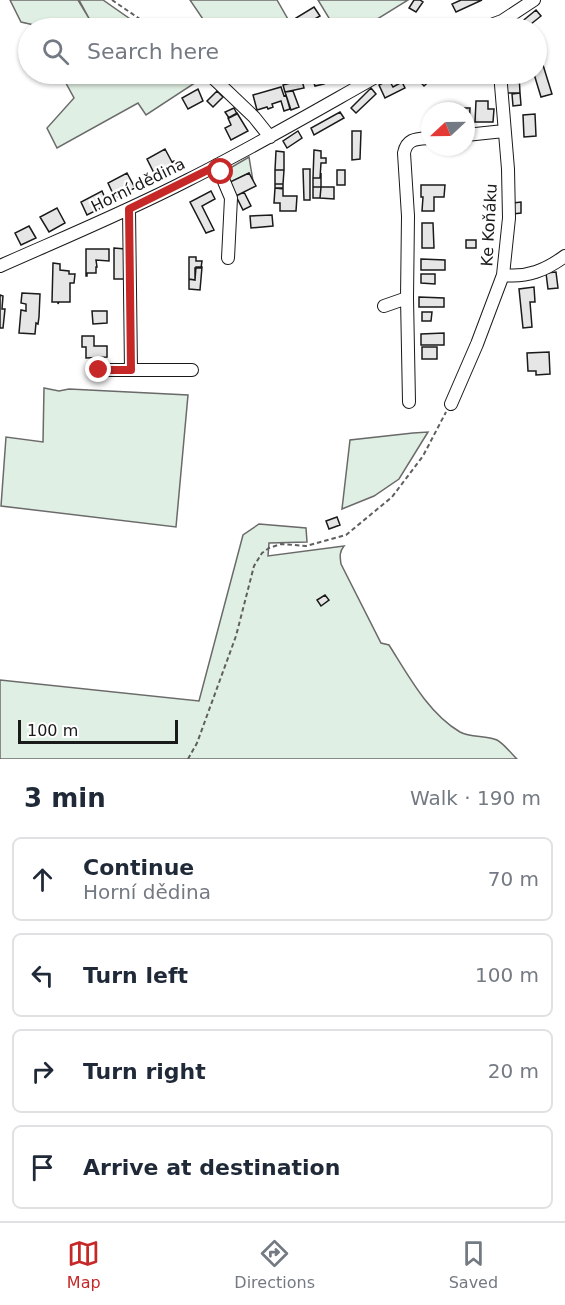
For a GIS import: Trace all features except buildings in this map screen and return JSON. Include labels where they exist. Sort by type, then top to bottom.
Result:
[{"type":"street","points":[[512,18],[534,0]]},
{"type":"street","points":[[220,84],[255,117],[270,137]]},
{"type":"street","name":"Horní dědina","points":[[0,266],[129,209],[218,165],[363,84]]},
{"type":"street","name":"Ke Koňáku","points":[[451,404],[503,275],[508,218],[508,169],[501,84]]},
{"type":"street","points":[[475,134],[504,131]]},
{"type":"street","points":[[409,402],[408,216],[404,153],[405,147],[410,142],[421,139]]},
{"type":"street","points":[[218,165],[231,198],[228,258]]},
{"type":"street","points":[[129,209],[131,370]]},
{"type":"street","points":[[503,275],[515,277],[537,273],[565,256]]},
{"type":"street","points":[[384,306],[407,298]]},
{"type":"street","points":[[99,370],[192,370]]},
{"type":"path","points":[[112,0],[138,18]]},
{"type":"path","points":[[188,759],[197,743],[236,636],[254,566],[262,553],[281,544],[306,546],[346,535],[392,497],[423,456],[451,404]]},
{"type":"green space","points":[[10,0],[78,0],[89,18],[19,18]]},
{"type":"green space","points":[[79,0],[103,0],[129,18],[89,18]]},
{"type":"green space","points":[[190,0],[277,0],[287,18],[202,18]]},
{"type":"green space","points":[[318,0],[408,0],[379,18],[329,18]]},
{"type":"green space","points":[[66,84],[193,84],[146,115],[138,103],[57,148],[47,128],[74,98]]},
{"type":"green space","points":[[249,157],[253,181],[249,173],[229,183],[225,171]]},
{"type":"green space","points":[[44,388],[59,391],[69,389],[188,395],[176,527],[1,506],[6,437],[43,442]]},
{"type":"green space","points":[[428,432],[399,479],[374,496],[342,509],[350,440]]},
{"type":"green space","points":[[259,524],[306,528],[307,542],[269,543],[268,556],[344,546],[340,557],[341,564],[381,643],[389,645],[428,704],[460,732],[497,740],[517,759],[0,759],[0,680],[199,701],[243,535]]},
{"type":"route","points":[[99,370],[131,370],[129,209],[218,165],[221,172]]}]
